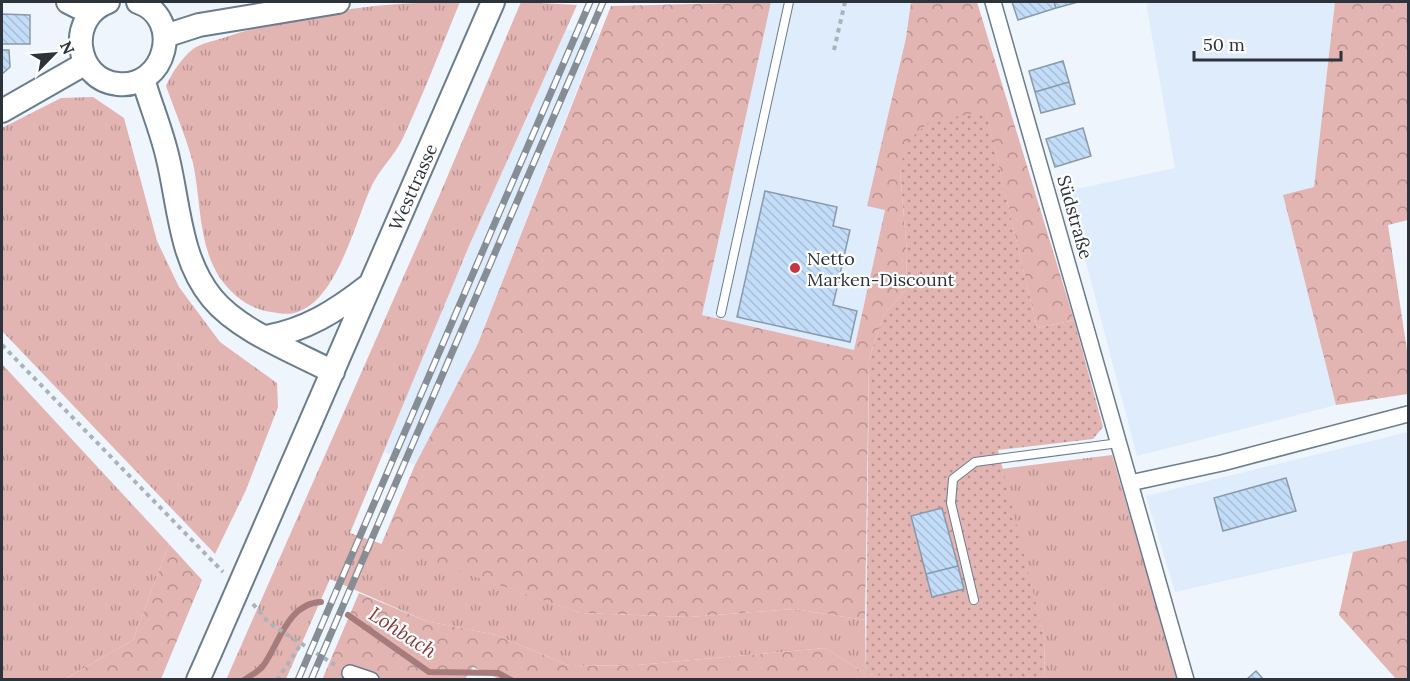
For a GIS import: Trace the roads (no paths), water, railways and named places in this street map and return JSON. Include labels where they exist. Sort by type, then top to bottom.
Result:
[{"type":"main road","points":[[68,2],[99,7],[80,38],[81,51],[86,63],[100,77],[118,84],[143,79],[161,61],[165,36],[161,22],[153,11],[138,2]]},
{"type":"main road","points":[[165,36],[198,25],[338,2]]},
{"type":"main road","name":"Westtrasse","points":[[198,680],[493,2]]},
{"type":"main road","points":[[2,111],[86,63]]},
{"type":"main road","points":[[143,79],[167,156],[186,246],[195,271],[212,298],[228,314],[333,372]]},
{"type":"main road","points":[[266,337],[299,330],[318,321],[369,285]]},
{"type":"street","name":"Südstraße","points":[[993,2],[1186,680]]},
{"type":"street","points":[[1130,483],[1222,463],[1408,414]]},
{"type":"street","points":[[350,674],[371,680]]},
{"type":"lane","points":[[720,313],[789,2]]},
{"type":"lane","points":[[974,600],[951,503],[953,479],[975,462],[1119,444]]},
{"type":"waterway","name":"Lohbach","points":[[244,680],[263,666],[292,617],[300,609],[321,602]]},
{"type":"waterway","name":"Lohbach","points":[[348,615],[429,672],[498,673],[511,680]]},
{"type":"railway","points":[[298,680],[590,2]]},
{"type":"railway","points":[[311,680],[603,2]]},
{"type":"place","name":"Netto Marken-Discount","points":[[795,268]]}]
